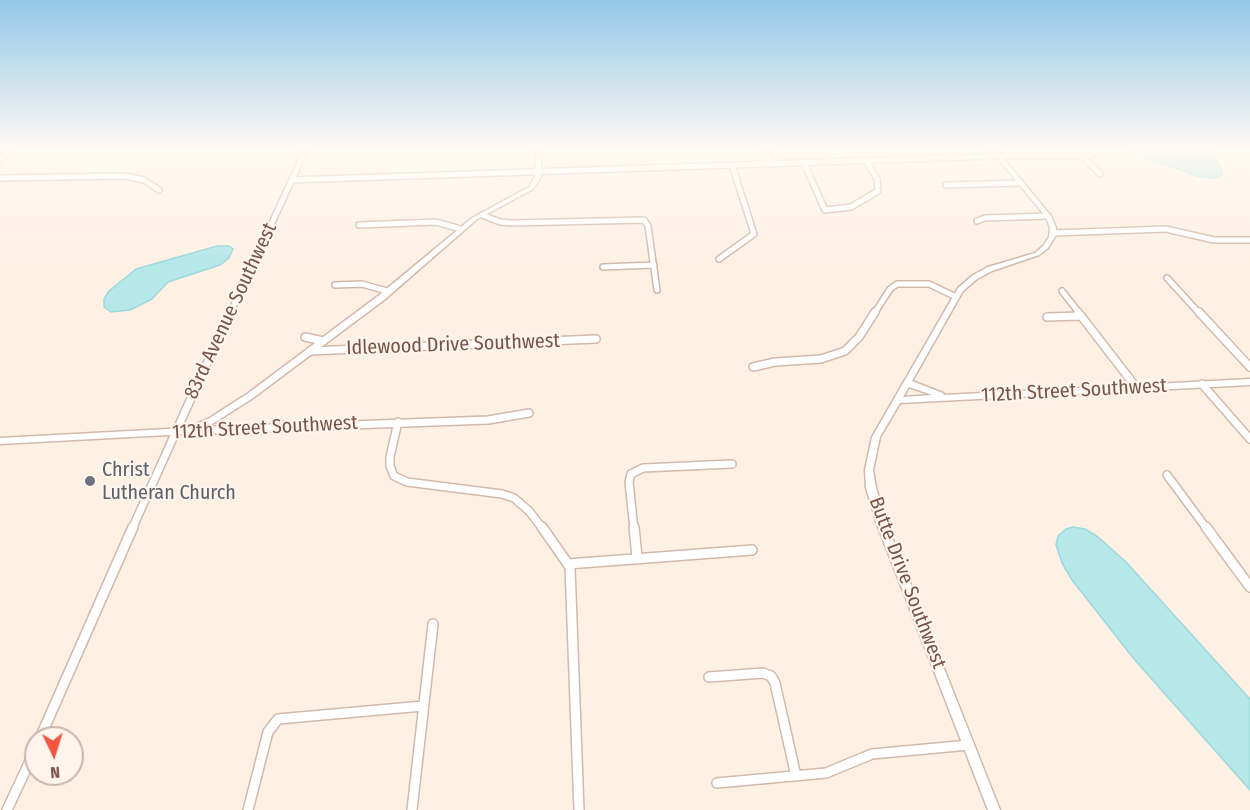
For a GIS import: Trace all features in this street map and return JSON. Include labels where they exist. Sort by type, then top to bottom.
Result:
[{"type":"street","points":[[154,187],[159,190]]},
{"type":"street","name":"83rd Avenue Southwest","points":[[45,726],[175,432],[289,187]]},
{"type":"street","points":[[187,431],[225,412],[310,351],[461,229],[530,187]]},
{"type":"street","points":[[719,259],[754,234],[739,187]]},
{"type":"street","points":[[815,187],[825,210],[851,207],[878,191],[878,187]]},
{"type":"street","points":[[1024,187],[1048,216],[1053,233],[1166,229],[1214,240],[1250,240]]},
{"type":"street","points":[[482,215],[513,224],[644,220],[647,223],[657,290]]},
{"type":"street","points":[[977,221],[985,218],[1048,216]]},
{"type":"street","points":[[359,225],[436,222],[461,229]]},
{"type":"street","name":"Butte Drive Southwest","points":[[994,810],[883,527],[871,488],[870,462],[876,437],[956,297],[981,273],[1042,250],[1053,233]]},
{"type":"street","points":[[603,267],[654,265]]},
{"type":"street","points":[[1167,278],[1250,367]]},
{"type":"street","points":[[753,367],[775,362],[821,359],[845,351],[860,337],[890,289],[897,284],[908,282],[929,284],[956,297]]},
{"type":"street","points":[[335,285],[362,284],[387,291]]},
{"type":"street","points":[[1062,291],[1136,387]]},
{"type":"street","points":[[1047,317],[1080,316]]},
{"type":"street","points":[[305,337],[322,341]]},
{"type":"street","name":"Idlewood Drive Southwest","points":[[310,351],[596,339]]},
{"type":"street","name":"112th Street Southwest","points":[[898,400],[1250,382]]},
{"type":"street","points":[[908,383],[946,397]]},
{"type":"street","points":[[1202,384],[1250,439]]},
{"type":"street","name":"112th Street Southwest","points":[[0,441],[187,431],[488,420],[529,413]]},
{"type":"street","points":[[398,422],[390,457],[390,466],[394,476],[407,482],[502,494],[514,498],[529,511],[568,564],[571,572],[579,810]]},
{"type":"street","points":[[637,557],[629,482],[629,477],[633,472],[643,468],[732,464]]},
{"type":"street","points":[[1167,475],[1250,587]]},
{"type":"street","points":[[568,564],[752,549]]},
{"type":"street","points":[[412,810],[433,624]]},
{"type":"street","points":[[709,677],[763,673],[773,679],[796,776]]},
{"type":"street","points":[[248,810],[268,732],[278,719],[423,706]]},
{"type":"street","points":[[717,783],[834,771],[872,754],[969,745]]},
{"type":"street","points":[[7,810],[24,774]]},
{"type":"water","points":[[217,246],[229,246],[233,249],[229,258],[220,265],[168,282],[152,299],[130,310],[111,312],[104,307],[104,299],[109,291],[136,269]]},
{"type":"water","points":[[1073,527],[1085,529],[1098,537],[1126,562],[1250,699],[1250,790],[1134,659],[1072,580],[1062,563],[1056,545],[1058,536],[1066,529]]},
{"type":"place","name":"Christ Lutheran Church","points":[[90,481]]}]
